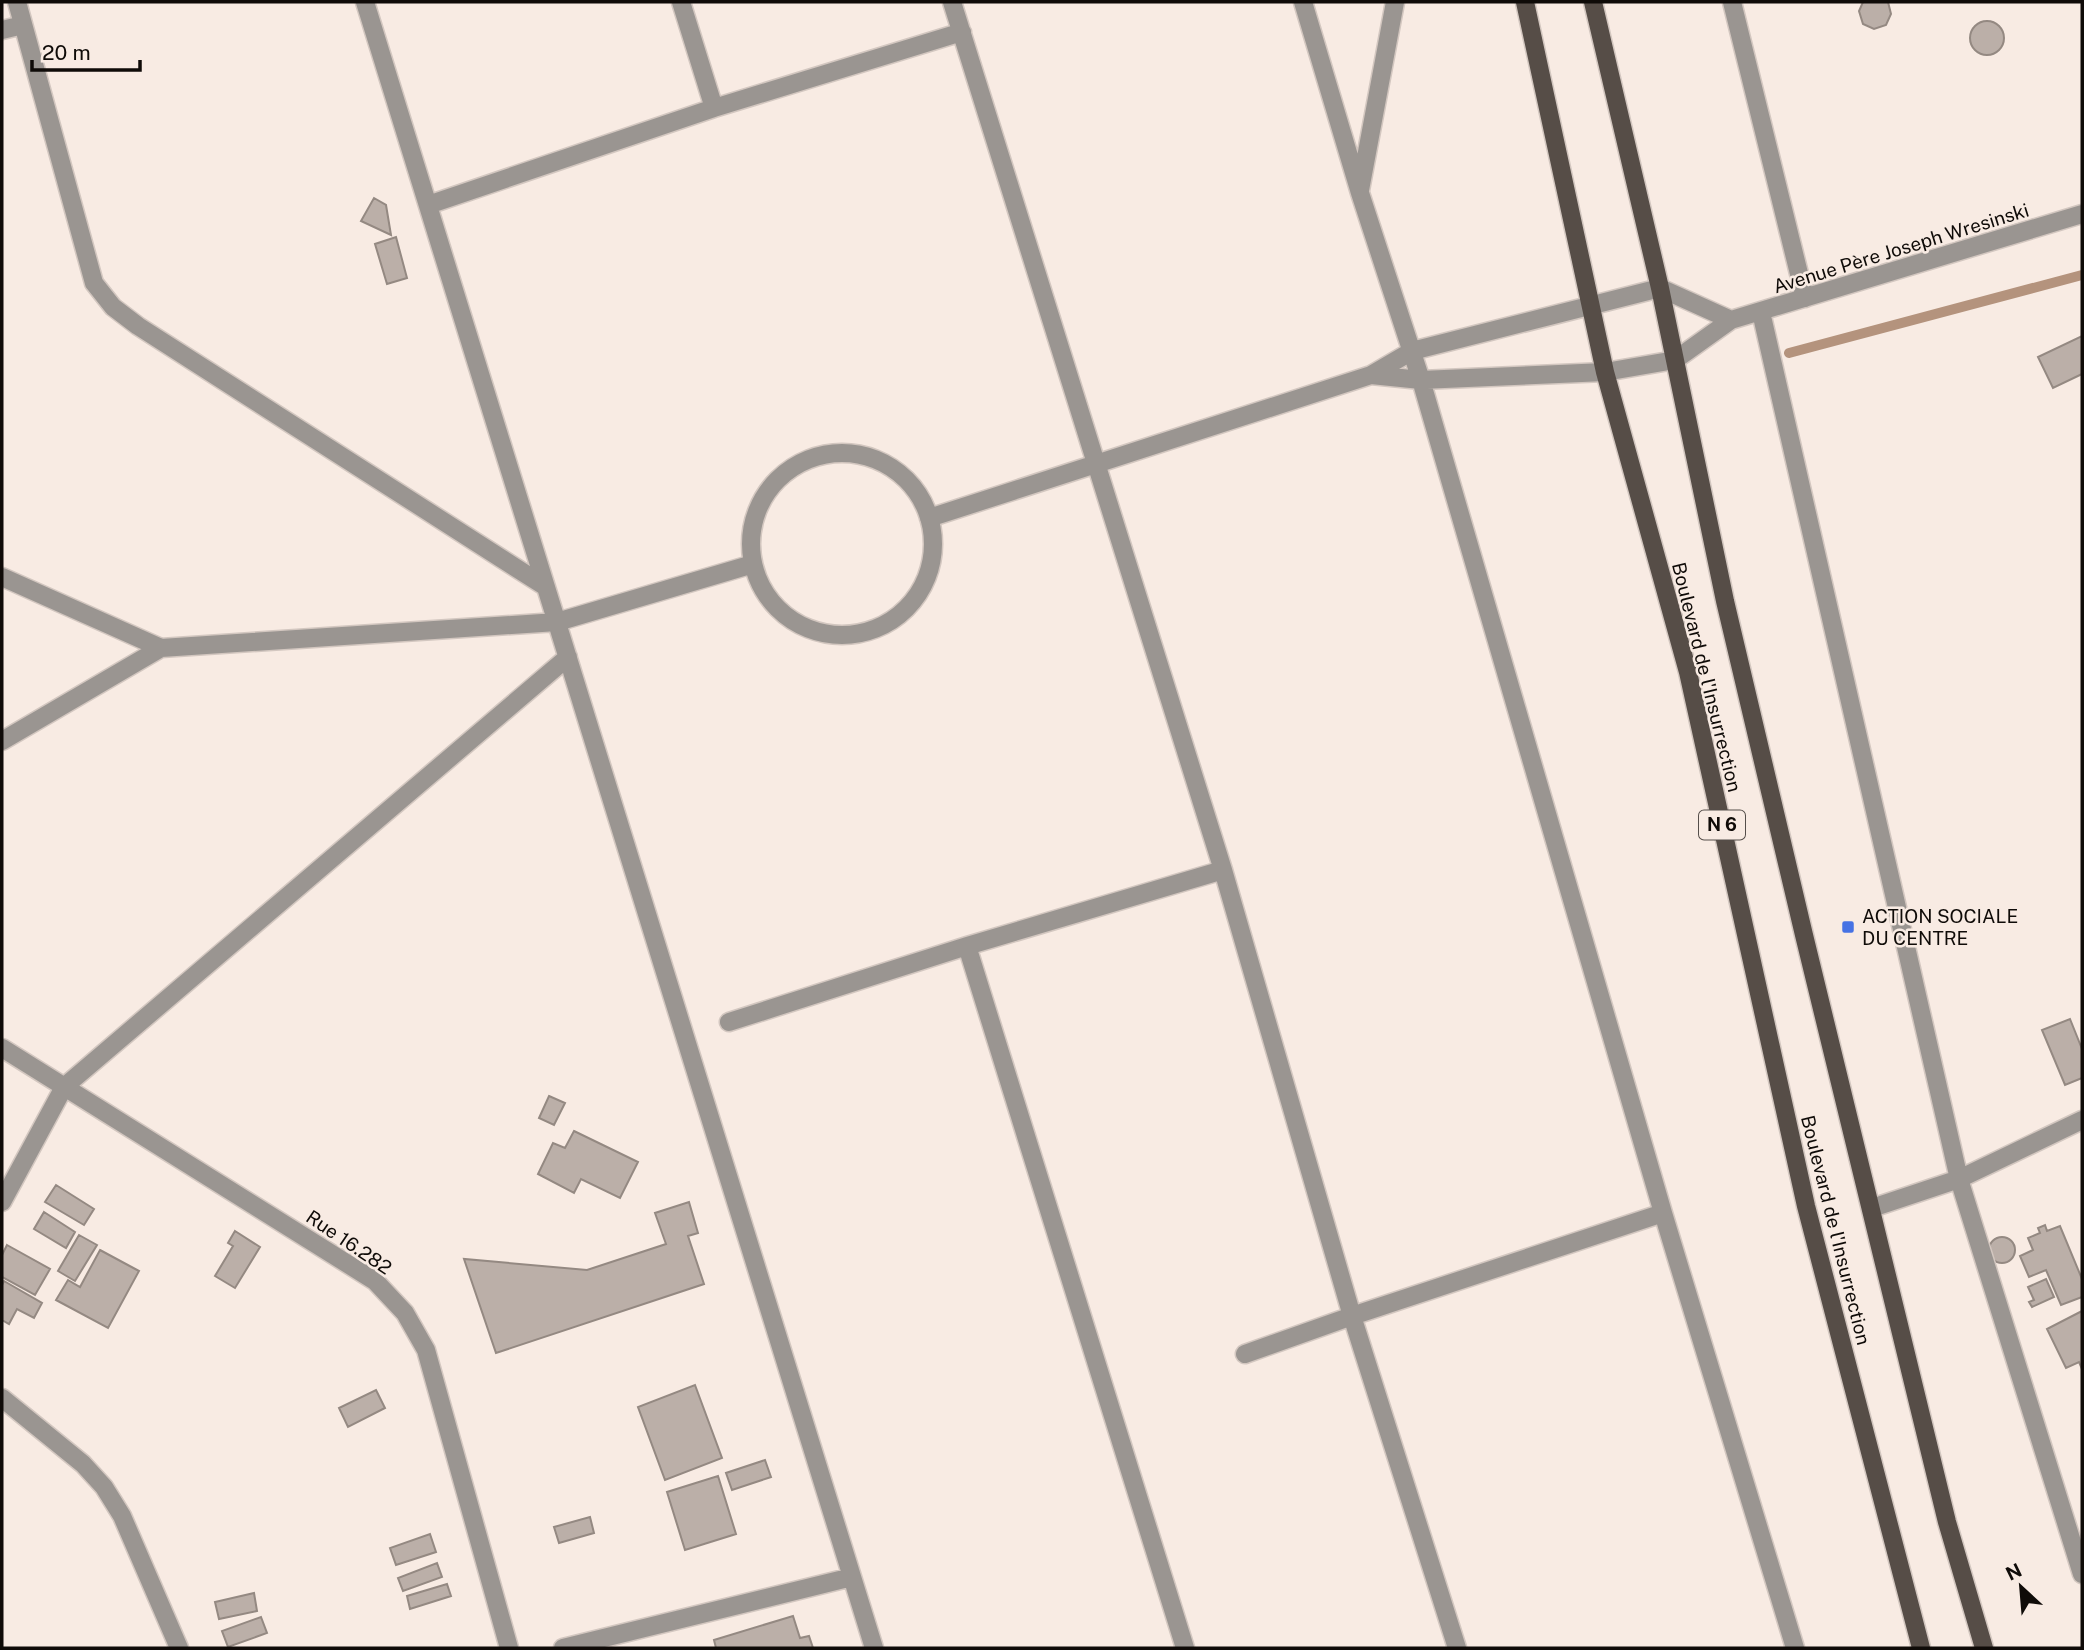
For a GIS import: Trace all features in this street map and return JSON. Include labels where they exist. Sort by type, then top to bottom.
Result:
[{"type":"main road","name":"Boulevard de l'Insurrection","points":[[1525,2],[1605,372],[1688,672],[1807,1206],[1921,1648]]},
{"type":"main road","name":"Boulevard de l'Insurrection","points":[[1593,2],[1660,288],[1725,601],[1804,935],[1947,1522],[1984,1648]]},
{"type":"street","points":[[17,2],[94,283],[113,307],[138,326],[546,587]]},
{"type":"street","points":[[366,2],[874,1648]]},
{"type":"street","points":[[681,2],[713,108]]},
{"type":"street","points":[[952,2],[1223,870],[1352,1316],[1457,1648]]},
{"type":"street","points":[[1303,2],[1360,193],[1422,380],[1663,1213],[1795,1648]]},
{"type":"street","points":[[1360,193],[1395,2]]},
{"type":"street","points":[[1732,2],[1805,298]]},
{"type":"street","points":[[2,30],[23,25]]},
{"type":"street","points":[[428,205],[713,108],[962,32]]},
{"type":"street","name":"Avenue Père Joseph Wresinski","points":[[1371,375],[1422,380],[1605,372],[1675,360],[1731,320],[2082,214]]},
{"type":"street","points":[[929,518],[1371,375],[1412,351],[1590,305],[1660,288],[1731,320]]},
{"type":"street","points":[[1760,312],[1959,1179],[2082,1574]]},
{"type":"street","points":[[846,452],[882,460],[911,482],[928,509],[934,546],[929,574],[912,604],[880,628],[845,636],[812,631],[777,609],[758,581],[753,564],[751,527],[766,492],[793,466],[814,456],[846,452]]},
{"type":"street","points":[[2,741],[161,648],[556,622],[753,564]]},
{"type":"street","points":[[2,577],[161,648]]},
{"type":"street","points":[[2,1202],[64,1087],[568,657]]},
{"type":"street","points":[[729,1022],[967,946],[1223,870]]},
{"type":"street","points":[[967,946],[1185,1648]]},
{"type":"street","name":"Rue 16.282","points":[[2,1048],[375,1281],[405,1313],[426,1350],[509,1648]]},
{"type":"street","points":[[1872,1208],[1959,1179],[2082,1120]]},
{"type":"street","points":[[1245,1354],[1663,1213]]},
{"type":"street","points":[[2,1398],[83,1464],[104,1487],[122,1516],[179,1648]]},
{"type":"street","points":[[564,1648],[852,1577]]},
{"type":"building","points":[[1863,2],[1888,2],[1891,14],[1886,25],[1874,29],[1863,24],[1859,11]]},
{"type":"building","points":[[1987,21],[1999,26],[2004,38],[1999,50],[1987,55],[1975,50],[1970,38],[1975,26]]},
{"type":"building","points":[[374,198],[386,205],[391,235],[361,221]]},
{"type":"building","points":[[396,237],[407,278],[387,284],[375,244]]},
{"type":"building","points":[[2082,336],[2082,374],[2053,388],[2038,357]]},
{"type":"building","points":[[2070,1019],[2082,1049],[2082,1078],[2065,1085],[2042,1030]]},
{"type":"building","points":[[549,1096],[565,1103],[554,1125],[539,1118]]},
{"type":"building","points":[[574,1131],[638,1162],[620,1198],[581,1179],[574,1193],[538,1174],[553,1143],[565,1148]]},
{"type":"building","points":[[56,1185],[94,1209],[84,1225],[45,1202]]},
{"type":"building","points":[[689,1202],[698,1233],[688,1236],[704,1284],[496,1353],[464,1259],[587,1270],[666,1244],[655,1213]]},
{"type":"building","points":[[44,1212],[75,1232],[66,1248],[34,1229]]},
{"type":"building","points":[[2045,1225],[2047,1231],[2060,1226],[2082,1279],[2082,1297],[2061,1305],[2046,1270],[2029,1277],[2020,1256],[2033,1250],[2028,1238],[2040,1233],[2038,1228]]},
{"type":"building","points":[[235,1231],[260,1247],[235,1288],[215,1276],[233,1246],[228,1243]]},
{"type":"building","points":[[79,1235],[97,1245],[75,1281],[58,1271]]},
{"type":"building","points":[[2002,1237],[2011,1241],[2015,1250],[2011,1259],[2002,1263],[1993,1259],[1989,1250],[1993,1241]]},
{"type":"building","points":[[7,1245],[50,1269],[35,1295],[2,1277],[2,1255]]},
{"type":"building","points":[[100,1250],[139,1271],[108,1328],[56,1300],[68,1280],[80,1287]]},
{"type":"building","points":[[2046,1279],[2054,1297],[2032,1307],[2029,1302],[2034,1300],[2028,1287]]},
{"type":"building","points":[[4,1281],[42,1303],[34,1318],[17,1309],[9,1324],[2,1320]]},
{"type":"building","points":[[2082,1311],[2082,1369],[2079,1362],[2066,1368],[2047,1329]]},
{"type":"building","points":[[695,1385],[722,1458],[665,1480],[638,1407]]},
{"type":"building","points":[[376,1390],[385,1408],[348,1427],[339,1408]]},
{"type":"building","points":[[765,1460],[771,1477],[732,1490],[726,1473]]},
{"type":"building","points":[[718,1476],[736,1534],[685,1550],[667,1492]]},
{"type":"building","points":[[590,1517],[594,1533],[559,1543],[554,1527]]},
{"type":"building","points":[[430,1534],[436,1552],[396,1565],[390,1548]]},
{"type":"building","points":[[437,1563],[442,1577],[403,1591],[398,1578]]},
{"type":"building","points":[[447,1584],[451,1596],[410,1609],[407,1596]]},
{"type":"building","points":[[254,1593],[257,1611],[219,1619],[215,1602]]},
{"type":"building","points":[[793,1616],[800,1638],[809,1636],[813,1648],[716,1648],[714,1640]]},
{"type":"building","points":[[261,1617],[267,1633],[228,1647],[222,1631]]},
{"type":"waterway","points":[[1789,353],[2082,275]]},
{"type":"place","name":"ACTION SOCIALE DU CENTRE","points":[[1848,927]]}]
